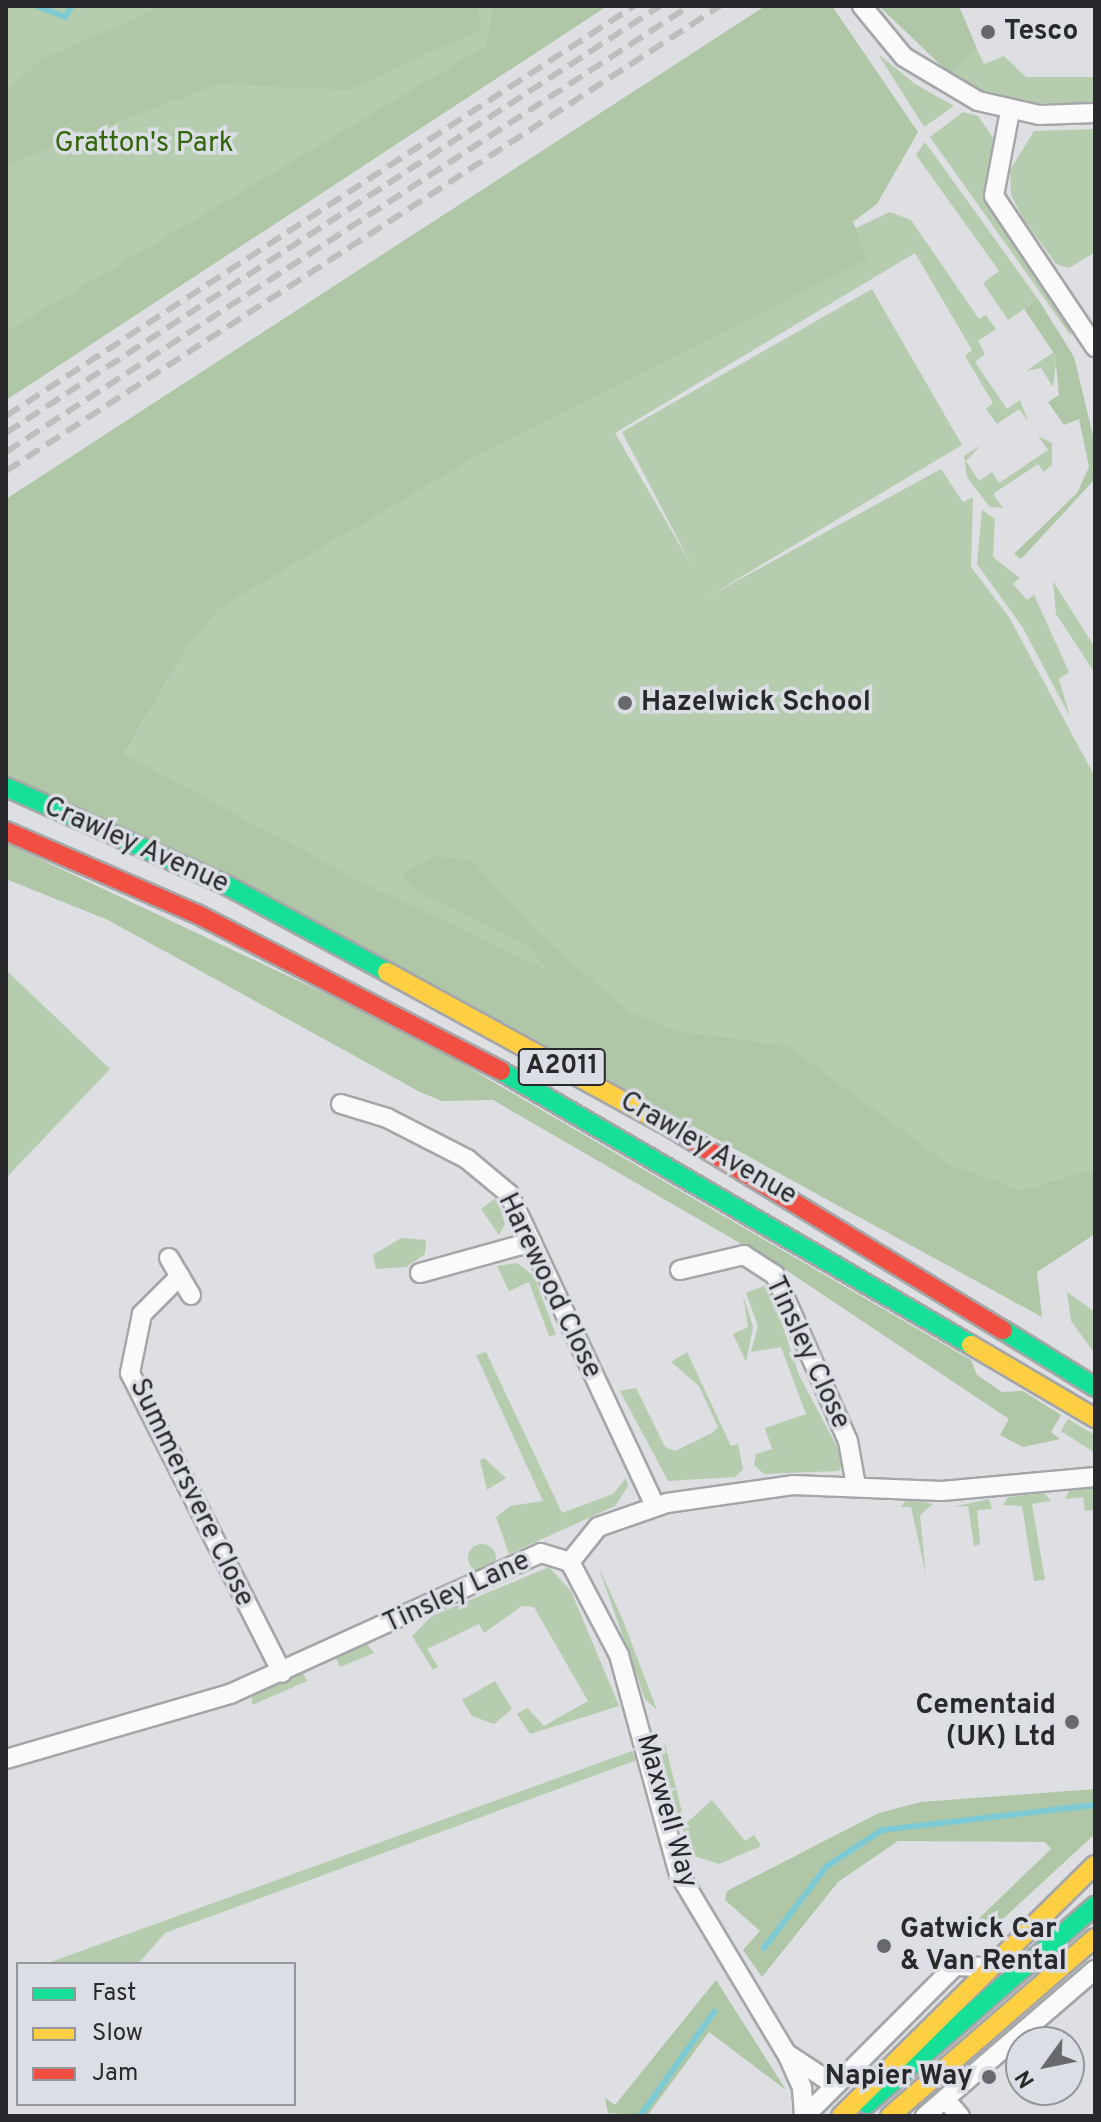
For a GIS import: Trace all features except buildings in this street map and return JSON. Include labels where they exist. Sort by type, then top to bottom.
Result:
[{"type":"main road","name":"Crawley Avenue","points":[[6,787],[228,886],[716,1152],[1095,1387]]},
{"type":"main road","name":"Crawley Avenue","points":[[6,831],[197,914],[447,1040],[1095,1418]]},
{"type":"main road","points":[[841,2116],[1095,1865]]},
{"type":"main road","points":[[850,2116],[909,2074],[1095,1906]]},
{"type":"main road","points":[[890,2116],[1095,1938]]},
{"type":"main road","points":[[874,2116],[909,2074]]},
{"type":"street","points":[[862,6],[926,74],[1010,111],[1095,113]]},
{"type":"street","points":[[1010,111],[994,196],[1094,351]]},
{"type":"street","name":"Harewood Close","points":[[341,1104],[387,1118],[494,1177],[532,1242],[655,1506]]},
{"type":"street","points":[[420,1273],[532,1242]]},
{"type":"street","name":"Tinsley Close","points":[[680,1270],[744,1255],[775,1275],[848,1441],[856,1486]]},
{"type":"street","points":[[169,1258],[191,1295]]},
{"type":"street","name":"Summersvere Close","points":[[180,1276],[142,1314],[130,1373],[282,1673]]},
{"type":"street","name":"Tinsley Lane","points":[[6,1759],[165,1718],[282,1673],[541,1553],[570,1562],[598,1527],[655,1506],[778,1487],[957,1490],[1095,1477]]},
{"type":"street","name":"Maxwell Way","points":[[570,1562],[619,1655],[679,1874],[785,2050],[802,2088],[804,2116]]},
{"type":"street","points":[[804,2116],[955,1966],[990,1967]]},
{"type":"street","points":[[925,2116],[1095,1970]]},
{"type":"street","name":"Maxwell Way","points":[[785,2050],[824,2079],[847,2074]]},
{"type":"street","points":[[945,2099],[960,2116]]},
{"type":"green space","name":"Gratton's Park","points":[[6,6],[607,6],[6,400]]},
{"type":"green space","points":[[163,6],[478,6],[480,30],[348,90],[218,84],[6,165],[6,92],[42,59]]},
{"type":"green space","points":[[493,6],[607,6],[6,400],[6,332],[486,46]]},
{"type":"green space","points":[[765,6],[832,6],[918,132],[877,204],[853,222],[867,259],[475,457],[221,607],[184,652],[124,754],[352,877],[549,971],[526,944],[417,892],[401,875],[433,856],[472,860],[535,930],[629,1012],[676,1031],[788,1046],[948,1164],[1021,1191],[1095,1169],[1095,1234],[1037,1272],[1042,1317],[464,1001],[6,774],[6,499]]},
{"type":"green space","points":[[879,6],[959,6],[977,49],[951,75]]},
{"type":"green space","points":[[977,49],[984,64],[1004,56],[1026,77],[1095,77],[1095,103],[1017,103],[971,88],[951,75]]},
{"type":"green space","points":[[878,54],[915,84],[954,106],[924,127]]},
{"type":"green space","points":[[963,112],[978,116],[993,138],[987,201],[1069,320],[1071,336],[930,137]]},
{"type":"green space","points":[[1095,129],[1095,252],[1069,268],[1056,264],[1023,218],[1011,195],[1010,170],[1034,131]]},
{"type":"green space","points":[[925,142],[1038,299],[1008,320],[983,283],[999,271],[916,155]]},
{"type":"green space","name":"Hazelwick School","points":[[890,212],[911,220],[979,319],[986,315],[996,329],[978,341],[985,354],[975,362],[1007,409],[1020,400],[1028,421],[1019,409],[997,424],[986,409],[993,403],[965,356],[972,350],[915,253],[615,433],[692,566],[622,432],[872,289],[962,445],[709,596],[941,469],[963,502],[973,497],[971,567],[1009,617],[1095,777],[1095,1196],[1016,1252],[116,768],[184,652],[221,607],[851,219],[856,228]]},
{"type":"green space","points":[[1038,299],[1074,357],[1095,444],[1095,479],[1021,559],[1014,554],[1077,493],[1089,467],[1079,419],[1064,425],[1048,402],[1059,395],[1055,355],[1024,309]]},
{"type":"green space","points":[[1054,352],[1053,387],[1041,368],[1026,371]]},
{"type":"green space","points":[[1038,436],[1052,443],[1052,465],[1044,472],[1038,464],[993,494],[1003,508],[990,507],[967,477],[964,456],[981,445],[966,461],[979,481],[992,472],[999,483],[1048,450]]},
{"type":"green space","points":[[982,510],[995,519],[993,557],[1020,578],[1013,584],[1027,600],[1034,595],[1069,672],[1059,679],[1070,717],[1023,628],[977,564]]},
{"type":"green space","points":[[1053,581],[1095,648],[1095,673],[1056,614]]},
{"type":"green space","points":[[6,843],[411,1034],[971,1360],[977,1375],[1002,1392],[1023,1391],[1061,1415],[1051,1432],[1060,1439],[1023,1447],[1000,1435],[1009,1419],[783,1268],[493,1100],[442,1101],[420,1092],[108,920],[6,879]]},
{"type":"green space","points":[[6,970],[110,1069],[6,1178]]},
{"type":"green space","points":[[497,1197],[505,1224],[499,1235],[481,1209]]},
{"type":"green space","points":[[401,1238],[426,1240],[425,1254],[406,1267],[376,1269],[373,1255]]},
{"type":"green space","points":[[517,1263],[534,1276],[556,1335],[549,1336],[529,1282],[509,1291],[497,1266]]},
{"type":"green space","points":[[769,1284],[799,1375],[844,1460],[839,1471],[764,1474],[754,1465],[756,1454],[772,1449],[765,1428],[806,1414],[781,1347],[751,1352],[758,1326],[746,1293]]},
{"type":"green space","points":[[1067,1292],[1095,1312],[1095,1354],[1071,1321]]},
{"type":"green space","points":[[743,1295],[753,1327],[746,1362],[733,1334],[748,1327]]},
{"type":"green space","points":[[486,1352],[562,1513],[613,1494],[626,1478],[628,1486],[615,1506],[509,1554],[496,1517],[510,1506],[543,1501],[476,1355]]},
{"type":"green space","points":[[687,1352],[731,1446],[738,1444],[743,1469],[735,1477],[668,1481],[620,1391],[636,1388],[665,1447],[675,1451],[712,1433],[718,1427],[699,1386],[671,1362]]},
{"type":"green space","points":[[1068,1419],[1095,1435],[1095,1453],[1061,1431]]},
{"type":"green space","points":[[484,1458],[506,1478],[487,1490],[480,1460]]},
{"type":"green space","points":[[1095,1484],[1095,1510],[1085,1511],[1083,1497],[1065,1499],[1070,1489]]},
{"type":"green space","points":[[1044,1493],[1051,1501],[1032,1504],[1045,1580],[1034,1581],[1022,1506],[1003,1505],[1008,1497]]},
{"type":"green space","points":[[907,1499],[933,1504],[920,1515],[926,1575],[911,1507],[901,1507]]},
{"type":"green space","points":[[989,1499],[992,1509],[977,1510],[980,1544],[974,1546],[968,1506],[953,1507]]},
{"type":"green space","points":[[482,1544],[492,1548],[496,1558],[492,1568],[482,1572],[472,1568],[468,1558],[472,1548]]},
{"type":"green space","points":[[598,1566],[622,1618],[657,1710],[645,1699]]},
{"type":"green space","points":[[549,1567],[571,1591],[619,1706],[530,1734],[517,1714],[527,1708],[544,1726],[588,1701],[534,1607],[522,1606],[484,1633],[479,1624],[427,1649],[438,1667],[433,1670],[412,1636],[432,1616]]},
{"type":"green space","points":[[366,1643],[374,1653],[340,1667],[336,1658]]},
{"type":"green space","points":[[303,1673],[307,1681],[252,1705],[252,1694]]},
{"type":"green space","points":[[495,1681],[512,1709],[494,1724],[472,1716],[462,1700]]},
{"type":"green space","points":[[665,1744],[682,1812],[674,1818],[662,1756]]},
{"type":"green space","points":[[632,1751],[637,1760],[165,1933],[140,1962],[51,1962]]},
{"type":"green space","points":[[1095,1789],[1095,1834],[992,1929],[972,1925],[1051,1849],[1045,1842],[898,1841],[838,1882],[762,1977],[743,1950],[760,1931],[725,1900],[727,1891],[879,1813],[921,1802]]},
{"type":"green space","points":[[712,1800],[745,1841],[754,1835],[761,1846],[719,1864],[691,1855],[682,1827]]},
{"type":"green space","points":[[716,1980],[786,2090],[709,2032],[647,2116],[608,2113],[605,2098],[615,2105]]},
{"type":"waterway","points":[[37,6],[65,17],[72,6]]},
{"type":"waterway","points":[[764,1948],[827,1866],[882,1830],[1095,1805]]},
{"type":"waterway","points":[[640,2116],[714,2012]]},
{"type":"railway","points":[[6,416],[634,6]]},
{"type":"railway","points":[[6,433],[660,6]]},
{"type":"railway","points":[[6,452],[689,6]]},
{"type":"railway","points":[[6,471],[720,6]]},
{"type":"traffic: fast","points":[[6,787],[228,886],[387,972]]},
{"type":"traffic: fast","points":[[501,1071],[971,1345]]},
{"type":"traffic: fast","points":[[1003,1330],[1095,1387]]},
{"type":"traffic: fast","points":[[867,2104],[1095,1906]]},
{"type":"traffic: slow","points":[[387,972],[665,1124]]},
{"type":"traffic: slow","points":[[971,1345],[1095,1418]]},
{"type":"traffic: slow","points":[[841,2116],[1095,1865]]},
{"type":"traffic: slow","points":[[890,2116],[1095,1938]]},
{"type":"traffic: jam","points":[[6,831],[197,914],[501,1071]]},
{"type":"traffic: jam","points":[[665,1124],[1003,1330]]},
{"type":"place","name":"Tesco","points":[[988,32]]},
{"type":"place","name":"Hazelwick School","points":[[625,703]]},
{"type":"place","name":"Cementaid (UK) Ltd","points":[[1072,1722]]},
{"type":"place","name":"Gatwick Car & Van Rental","points":[[884,1946]]},
{"type":"place","name":"Napier Way","points":[[989,2077]]}]
